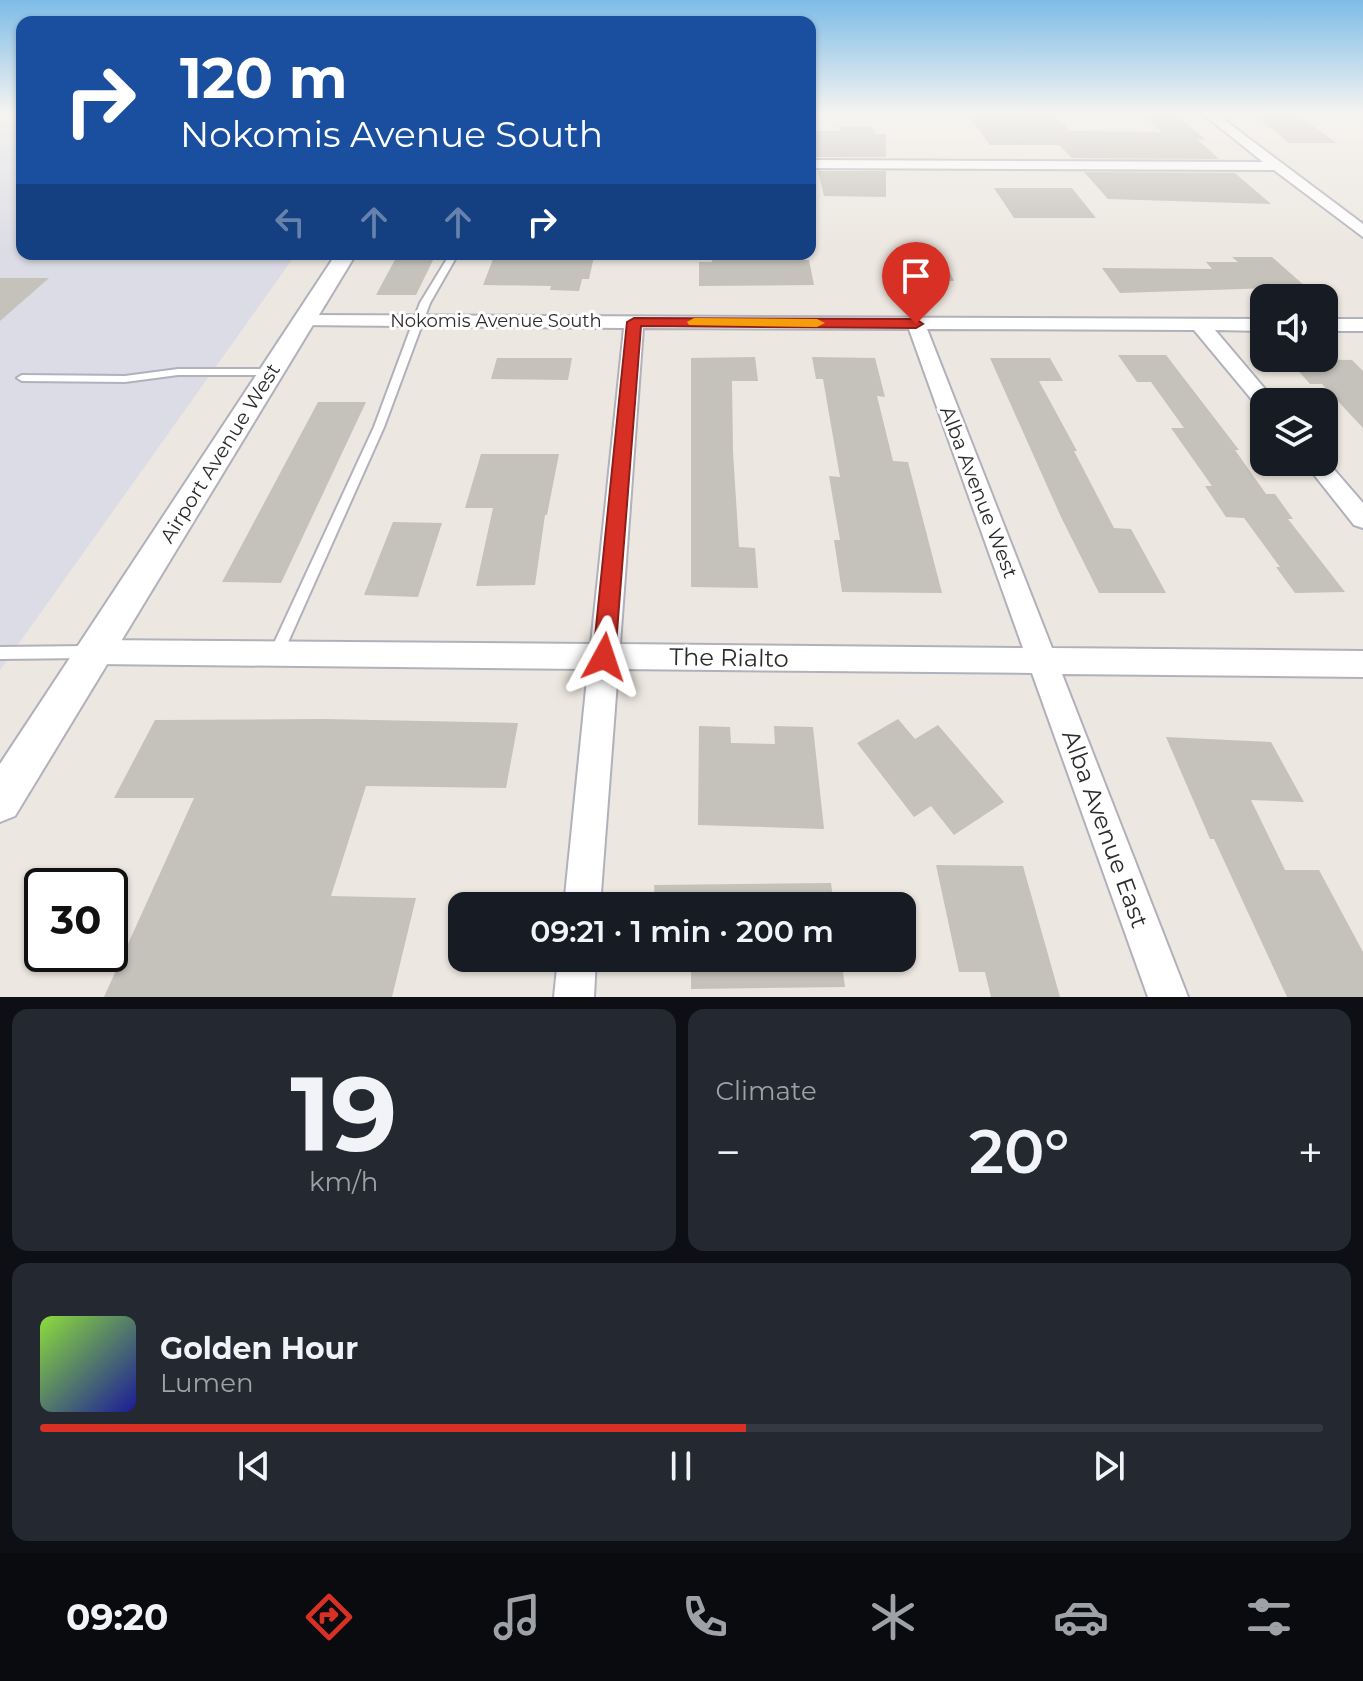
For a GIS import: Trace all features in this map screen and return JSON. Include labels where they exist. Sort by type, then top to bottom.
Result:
[{"type":"street","points":[[1269,160],[1363,232]]},
{"type":"street","points":[[816,164],[1278,166]]},
{"type":"street","name":"Airport Avenue West","points":[[0,801],[342,260]]},
{"type":"street","name":"Nokomis Avenue South","points":[[304,321],[1250,325]]},
{"type":"street","points":[[583,892],[634,322]]},
{"type":"street","name":"Alba Avenue West","points":[[916,324],[1042,661]]},
{"type":"street","points":[[1199,324],[1253,388]]},
{"type":"street","points":[[1338,325],[1363,325]]},
{"type":"street","points":[[1327,476],[1363,519]]},
{"type":"street","name":"The Rialto","points":[[94,652],[1363,664]]},
{"type":"street","name":"Alba Avenue East","points":[[1042,661],[1168,997]]},
{"type":"street","points":[[574,997],[576,972]]},
{"type":"lane","points":[[276,654],[379,427],[418,321],[451,260]]},
{"type":"lane","points":[[22,378],[125,379],[178,372],[271,372]]},
{"type":"lane","points":[[0,653],[94,652]]},
{"type":"shaded area","points":[[0,160],[16,160],[16,260],[292,260],[0,670]]},
{"type":"building","points":[[818,171],[886,171],[886,197],[824,196]]},
{"type":"building","points":[[1084,172],[1235,173],[1271,204],[1108,199]]},
{"type":"building","points":[[994,188],[1072,188],[1096,218],[1014,218]]},
{"type":"building","points":[[892,257],[943,257],[954,281],[901,280]]},
{"type":"building","points":[[1232,257],[1272,257],[1303,284],[1250,284],[1250,289],[1120,293],[1102,268],[1212,269],[1206,262],[1238,262]]},
{"type":"building","points":[[395,260],[433,260],[416,295],[376,295]]},
{"type":"building","points":[[493,260],[593,260],[589,279],[582,279],[579,291],[550,290],[551,286],[483,285]]},
{"type":"building","points":[[809,260],[814,285],[699,286],[699,262]]},
{"type":"building","points":[[0,278],[49,278],[0,321]]},
{"type":"building","points":[[1118,355],[1166,355],[1239,450],[1235,450],[1250,476],[1253,476],[1266,494],[1275,494],[1293,519],[1288,519],[1345,592],[1295,593],[1244,518],[1226,517],[1205,486],[1212,486],[1171,428],[1184,428],[1151,382],[1137,382]]},
{"type":"building","points":[[755,357],[758,381],[732,381],[739,547],[755,548],[758,588],[691,587],[691,358]]},
{"type":"building","points":[[812,357],[875,358],[885,397],[877,396],[893,461],[908,462],[942,593],[842,592],[834,540],[840,540],[829,476],[840,477],[823,379],[816,379]]},
{"type":"building","points":[[497,358],[572,358],[568,380],[491,379]]},
{"type":"building","points":[[990,358],[1050,358],[1063,381],[1039,381],[1114,528],[1131,529],[1166,593],[1099,593],[1061,517]]},
{"type":"building","points":[[1338,360],[1352,360],[1363,371],[1363,428],[1338,401],[1338,388],[1310,384],[1299,372],[1338,372]]},
{"type":"building","points":[[318,402],[366,402],[281,583],[222,582]]},
{"type":"building","points":[[481,454],[559,454],[545,515],[535,585],[476,586],[493,508],[465,508]]},
{"type":"building","points":[[393,522],[442,523],[418,597],[364,595]]},
{"type":"building","points":[[898,719],[915,739],[938,725],[1004,802],[954,835],[931,806],[914,817],[857,743]]},
{"type":"building","points":[[155,720],[518,723],[506,788],[366,786],[331,896],[416,898],[392,997],[104,997],[115,972],[128,972],[128,944],[194,798],[114,798]]},
{"type":"building","points":[[699,726],[730,727],[731,743],[775,744],[774,726],[813,727],[824,829],[698,825]]},
{"type":"building","points":[[1166,737],[1271,742],[1304,802],[1251,800],[1285,870],[1319,870],[1363,952],[1363,997],[1287,997],[1214,839],[1210,839]]},
{"type":"building","points":[[936,865],[1023,866],[1060,997],[991,997],[985,972],[959,972]]},
{"type":"building","points":[[831,883],[832,892],[654,892],[654,885]]},
{"type":"building","points":[[691,972],[843,972],[845,987],[691,989]]},
{"type":"slow traffic","points":[[694,322],[817,323]]},
{"type":"route","points":[[604,657],[634,322],[916,324]]}]
